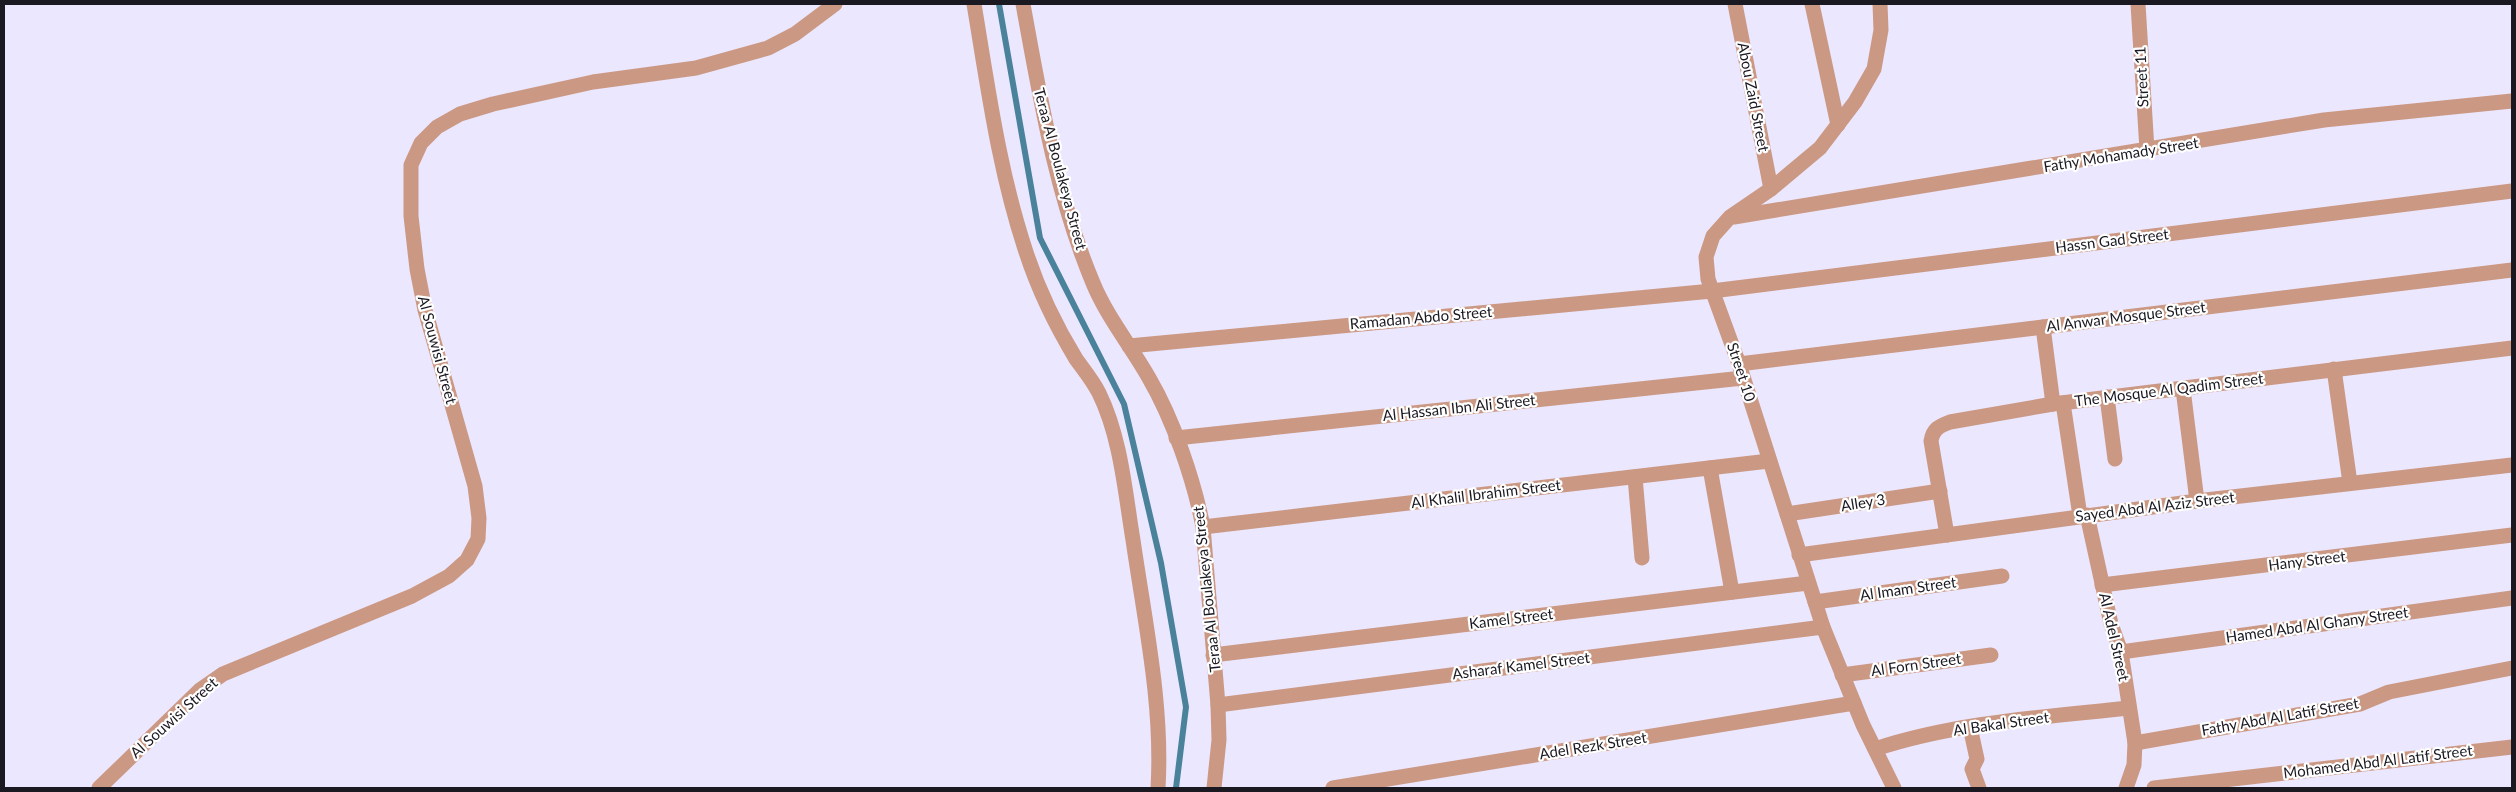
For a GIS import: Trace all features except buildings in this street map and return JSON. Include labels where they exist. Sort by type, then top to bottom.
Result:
[{"type":"street","name":"Al Souwisi Street","points":[[98,788],[200,690],[223,674],[420,592],[449,576],[467,560],[478,540],[479,518],[475,486],[425,310],[411,216],[411,165],[421,143],[437,126],[460,114],[493,104],[593,82],[696,68],[751,54],[796,34],[835,4]]},
{"type":"street","points":[[974,4],[995,140],[1010,204],[1027,255],[1047,304],[1076,358],[1099,392],[1119,455],[1156,687],[1159,738],[1158,788]]},
{"type":"street","name":"Teraa Al Boulakeya Street","points":[[1023,4],[1041,105],[1074,234],[1094,284],[1161,400],[1198,500],[1203,527],[1218,705],[1219,740],[1214,788]]},
{"type":"street","name":"Abou Zaid Street","points":[[1735,4],[1771,189]]},
{"type":"street","points":[[1812,4],[1838,125]]},
{"type":"street","name":"Street 10","points":[[1880,4],[1881,30],[1874,69],[1855,102],[1820,148],[1771,189],[1730,217],[1713,236],[1706,257],[1708,279],[1741,371],[1814,602],[1854,703],[1894,788]]},
{"type":"street","name":"Street 11","points":[[2138,4],[2146,150]]},
{"type":"street","name":"Fathy Mohamady Street","points":[[1730,217],[2324,120],[2512,101]]},
{"type":"street","name":"Hassn Gad Street","points":[[1712,291],[2512,191]]},
{"type":"street","name":"Al Anwar Mosque Street","points":[[1741,371],[2043,327],[2512,270]]},
{"type":"street","name":"Ramadan Abdo Street","points":[[1129,346],[1712,291]]},
{"type":"street","name":"Al Adel Street","points":[[2043,327],[2084,516],[2121,652],[2135,743],[2134,765],[2126,788]]},
{"type":"street","name":"The Mosque Al Qadim Street","points":[[1947,535],[1931,442],[1933,432],[1940,425],[2058,403],[2512,348]]},
{"type":"street","points":[[2334,369],[2350,483]]},
{"type":"street","name":"Al Hassan Ibn Ali Street","points":[[1176,438],[1741,371]]},
{"type":"street","points":[[2183,389],[2197,501]]},
{"type":"street","points":[[2107,397],[2115,459]]},
{"type":"street","name":"Al Khalil Ibrahim Street","points":[[1203,527],[1769,461]]},
{"type":"street","name":"Sayed Abd Al Aziz Street","points":[[1800,555],[2197,501],[2512,465]]},
{"type":"street","points":[[1710,468],[1732,592]]},
{"type":"street","points":[[1635,476],[1642,558]]},
{"type":"street","name":"Alley 3","points":[[1786,514],[1940,491]]},
{"type":"street","name":"Hany Street","points":[[2102,585],[2512,535]]},
{"type":"street","name":"Al Imam Street","points":[[1814,602],[2002,576]]},
{"type":"street","name":"Kamel Street","points":[[1213,655],[1808,583]]},
{"type":"street","name":"Hamed Abd Al Ghany Street","points":[[2121,652],[2512,598]]},
{"type":"street","name":"Asharaf Kamel Street","points":[[1218,705],[1823,627]]},
{"type":"street","name":"Al Forn Street","points":[[1842,675],[1991,655]]},
{"type":"street","name":"Fathy Abd Al Latif Street","points":[[2135,743],[2360,704],[2389,692],[2512,668]]},
{"type":"street","name":"Adel Rezk Street","points":[[1333,788],[1854,703]]},
{"type":"street","name":"Al Bakal Street","points":[[1875,749],[1912,738],[1970,727],[2130,708]]},
{"type":"street","points":[[1970,727],[1977,759],[1972,771],[1978,788]]},
{"type":"street","name":"Mohamed Abd Al Latif Street","points":[[2154,788],[2512,747]]},
{"type":"waterway","points":[[999,4],[1040,238],[1124,404],[1161,563],[1186,707],[1176,788]]}]
